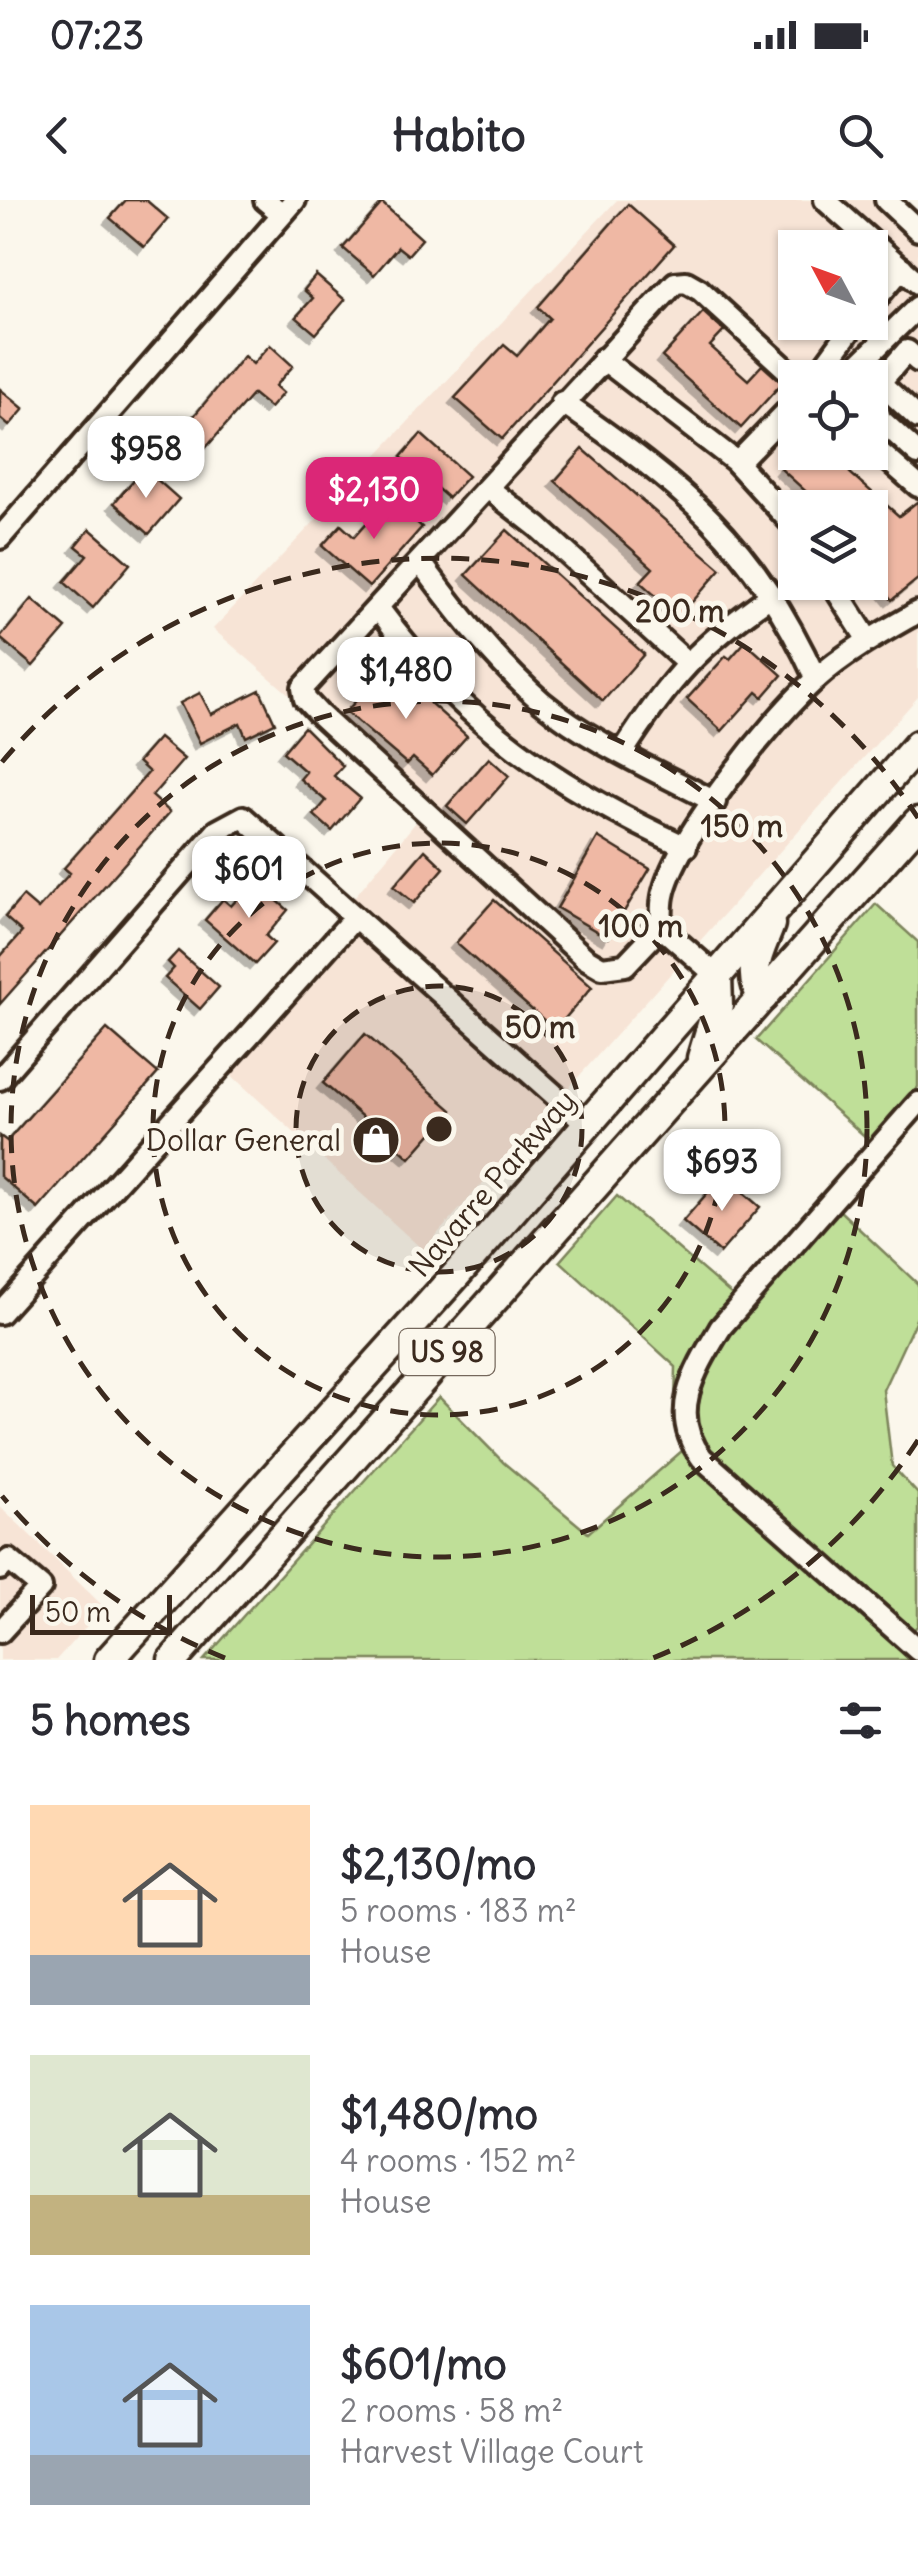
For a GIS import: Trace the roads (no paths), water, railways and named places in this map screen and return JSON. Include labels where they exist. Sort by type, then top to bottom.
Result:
[{"type":"highway","name":"Navarre Parkway","points":[[109,1660],[718,976],[918,745]]},
{"type":"highway","name":"US 98","points":[[173,1660],[918,822]]},
{"type":"highway","points":[[762,997],[753,972],[776,908]]},
{"type":"highway","points":[[699,1069],[718,1006],[718,976]]},
{"type":"street","points":[[3,529],[288,207],[265,200]]},
{"type":"street","points":[[825,200],[918,283]]},
{"type":"street","points":[[886,200],[918,230]]},
{"type":"street","points":[[888,285],[902,268]]},
{"type":"street","points":[[778,362],[686,282],[674,283],[562,402],[422,563],[307,681],[302,688],[305,699],[586,958],[602,968],[625,966],[661,927],[663,894],[686,847],[769,728],[816,678],[868,640],[918,612]]},
{"type":"street","points":[[863,360],[918,307]]},
{"type":"street","points":[[888,373],[907,351],[918,361]]},
{"type":"street","points":[[603,359],[737,463],[778,508]]},
{"type":"street","points":[[888,390],[918,418]]},
{"type":"street","points":[[562,402],[697,503],[747,557],[816,678]]},
{"type":"street","points":[[737,463],[778,421]]},
{"type":"street","points":[[888,426],[918,454]]},
{"type":"street","points":[[888,460],[918,486]]},
{"type":"street","points":[[488,489],[538,527],[686,662]]},
{"type":"street","points":[[422,563],[476,638],[544,703],[622,753],[715,802]]},
{"type":"street","points":[[622,753],[686,662],[724,628],[772,595]]},
{"type":"street","points":[[842,600],[868,640]]},
{"type":"street","points":[[379,609],[466,710],[525,758],[600,808],[686,847]]},
{"type":"street","points":[[0,1079],[217,830],[237,818],[251,820],[587,1124]]},
{"type":"street","points":[[0,1313],[355,918]]},
{"type":"street","points":[[661,927],[718,976]]},
{"type":"street","points":[[918,1103],[720,1326],[690,1389],[684,1413],[687,1439],[702,1458],[918,1650]]},
{"type":"street","points":[[0,1569],[9,1560],[40,1587],[0,1632]]},
{"type":"place","name":"Dollar General","points":[[376,1140]]}]
